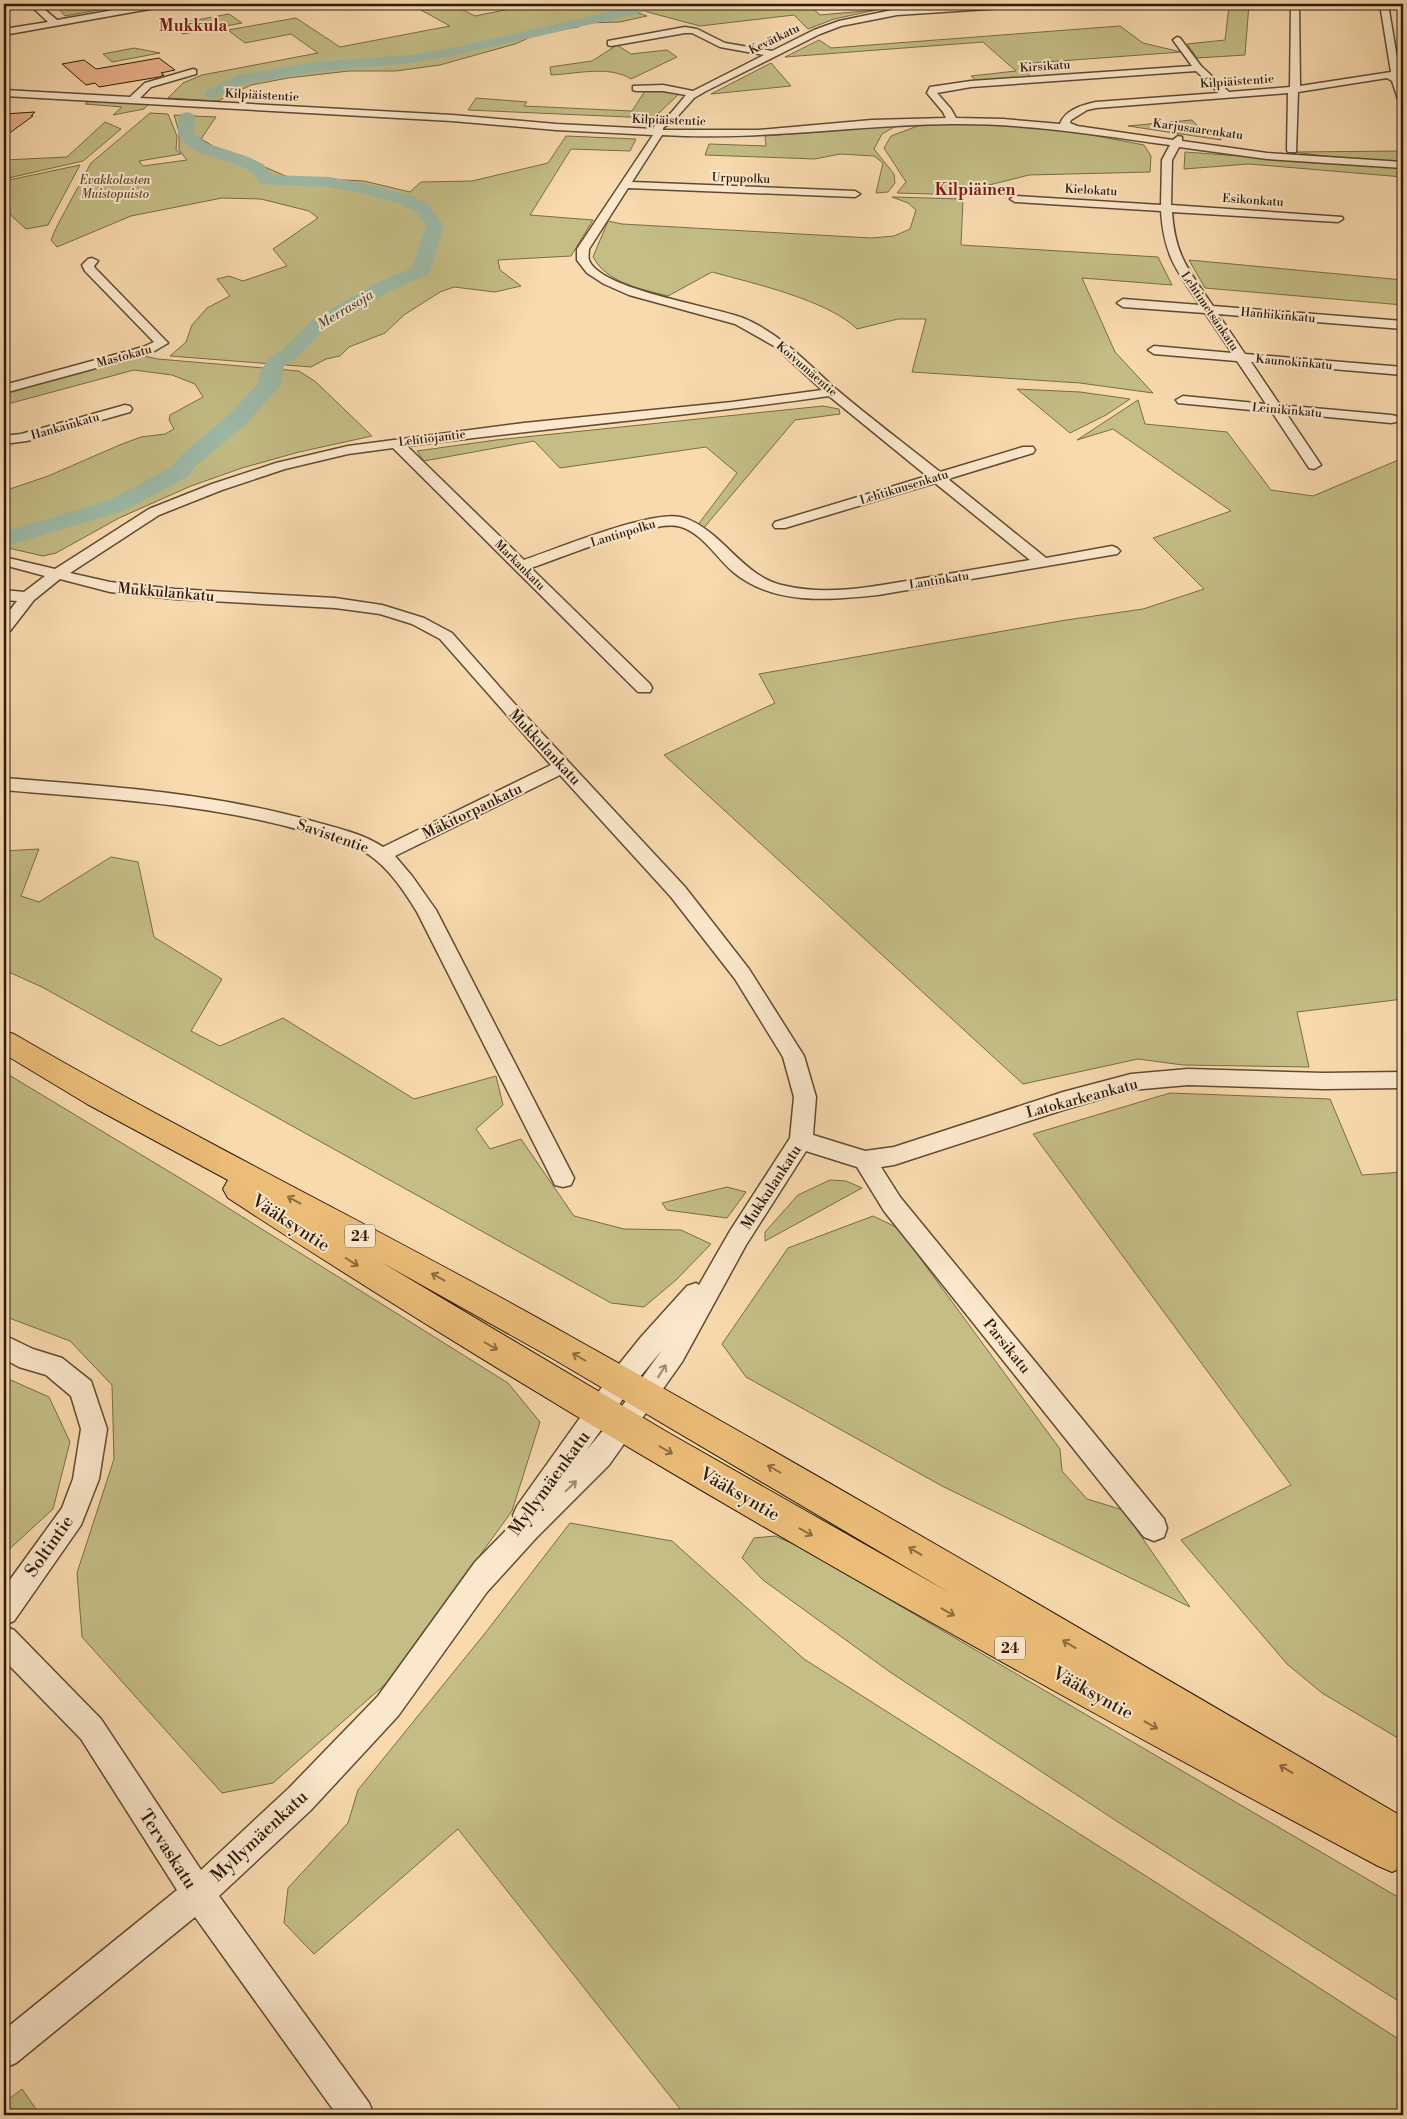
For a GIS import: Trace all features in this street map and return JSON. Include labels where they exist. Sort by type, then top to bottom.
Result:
[{"type":"highway","name":"Vääksyntie","points":[[4,1041],[97,1096],[358,1265],[612,1419],[782,1519],[1156,1728],[1403,1858]]},
{"type":"highway","name":"Vääksyntie","points":[[97,1096],[442,1280],[634,1388],[1403,1839]]},
{"type":"street","points":[[33,4],[54,22]]},
{"type":"street","points":[[4,31],[150,4]]},
{"type":"street","points":[[54,22],[161,4]]},
{"type":"street","name":"Kevätkatu","points":[[662,130],[674,121],[674,115],[694,94],[826,28],[897,12],[1018,4]]},
{"type":"street","points":[[1292,150],[1295,4]]},
{"type":"street","points":[[1384,4],[1395,71],[1402,74]]},
{"type":"street","points":[[611,43],[685,30],[694,31],[724,45],[772,54]]},
{"type":"street","points":[[1177,40],[1198,68],[1226,94]]},
{"type":"street","name":"Kirsikatu","points":[[951,119],[932,93],[934,89],[971,84],[1198,68]]},
{"type":"street","points":[[132,100],[148,86],[193,72]]},
{"type":"street","name":"Kilpiäistentie","points":[[4,93],[519,123],[556,127],[728,134],[951,119],[1069,123],[1084,108],[1096,105],[1294,89],[1402,74]]},
{"type":"street","points":[[1390,76],[1396,79],[1403,99]]},
{"type":"street","points":[[636,88],[663,88],[694,94]]},
{"type":"street","name":"Karjusaarenkatu","points":[[1069,123],[1267,156],[1403,165]]},
{"type":"street","name":"Koivumäentie","points":[[662,130],[583,249],[583,260],[592,271],[608,282],[633,292],[739,321],[778,343],[832,392],[1043,563]]},
{"type":"street","name":"Lehtimetsänkatu","points":[[1177,142],[1167,160],[1166,208],[1168,235],[1178,264],[1314,465]]},
{"type":"street","name":"Urpupolku","points":[[623,188],[855,194]]},
{"type":"street","name":"Kielokatu","points":[[1015,200],[1166,208]]},
{"type":"street","name":"Esikonkatu","points":[[1166,208],[1338,219]]},
{"type":"street","name":"Mastokatu","points":[[4,388],[146,350],[162,343],[88,269],[88,265],[92,261]]},
{"type":"street","name":"Hanhikinkatu","points":[[1123,303],[1403,325]]},
{"type":"street","name":"Kaunokinkatu","points":[[1154,350],[1403,371]]},
{"type":"street","name":"Lehtiojantie","points":[[58,574],[154,512],[217,487],[291,464],[348,450],[396,442],[732,406],[832,392]]},
{"type":"street","name":"Leinikinkatu","points":[[1183,400],[1391,419]]},
{"type":"street","name":"Hankainkatu","points":[[4,440],[22,438],[125,409]]},
{"type":"street","name":"Markankatu","points":[[396,442],[644,688]]},
{"type":"street","name":"Lehtikuusenkatu","points":[[780,525],[1028,450]]},
{"type":"street","name":"Lantinpolku","points":[[522,566],[643,526],[666,520],[678,521],[713,543],[738,569],[766,587]]},
{"type":"street","name":"Lantinkatu","points":[[766,587],[794,592],[841,594],[878,590],[1112,551]]},
{"type":"street","name":"Mukkulankatu","points":[[4,560],[110,587],[175,594],[336,603],[382,610],[418,620],[446,636],[678,892],[742,974],[793,1056],[805,1098],[801,1140],[738,1238],[673,1354],[634,1388]]},
{"type":"street","points":[[4,628],[28,597],[58,574]]},
{"type":"street","points":[[4,594],[28,597]]},
{"type":"street","name":"Mäkitorpankatu","points":[[382,855],[563,766]]},
{"type":"street","name":"Savistentie","points":[[4,784],[148,796],[233,809],[302,824],[362,843],[382,855],[411,887],[426,910],[563,1178]]},
{"type":"street","name":"Latokarkeankatu","points":[[801,1140],[864,1160],[894,1156],[1063,1101],[1131,1082],[1188,1077],[1313,1081],[1403,1080]]},
{"type":"street","name":"Parsikatu","points":[[864,1160],[892,1204],[1154,1528]]},
{"type":"street","name":"Soltintie","points":[[4,1346],[28,1358],[53,1366],[82,1389],[94,1429],[86,1479],[72,1516],[4,1611]]},
{"type":"street","name":"Myllymäenkatu","points":[[4,2050],[198,1894],[300,1799],[388,1706],[476,1584],[527,1528],[600,1456],[612,1419],[634,1388]]},
{"type":"street","name":"Tervaskatu","points":[[4,1640],[91,1729],[198,1894],[358,2115]]},
{"type":"green space","points":[[68,4],[130,4],[65,16],[57,7]]},
{"type":"green space","points":[[410,4],[451,4],[475,16],[535,4],[652,4],[627,9],[647,16],[620,22],[586,23],[578,27],[540,33],[515,44],[440,65],[396,71],[349,71],[288,78],[251,85],[218,101],[168,98],[183,83],[202,75],[318,53],[291,34],[245,43],[228,30],[296,18],[340,47],[450,26]]},
{"type":"green space","points":[[671,4],[808,4],[820,15],[876,10],[834,19],[808,29],[794,15],[700,26],[640,10]]},
{"type":"green space","points":[[1211,4],[1249,4],[1245,55],[1197,58],[1187,44],[1225,40],[1229,6]]},
{"type":"green space","points":[[229,14],[242,23],[183,34],[170,25]]},
{"type":"green space","points":[[1120,26],[1143,43],[1181,52],[1019,64],[1032,78],[978,82],[971,76],[1016,71],[983,42],[785,57],[819,40],[831,48]]},
{"type":"green space","points":[[617,45],[631,54],[667,50],[677,57],[631,79],[613,72],[603,71],[551,75],[550,67],[592,61]]},
{"type":"green space","points":[[134,48],[160,53],[112,62],[103,54]]},
{"type":"green space","points":[[771,63],[791,86],[711,94]]},
{"type":"green space","points":[[653,89],[680,93],[651,118],[468,110],[476,98],[527,102],[524,106],[632,111],[645,91]]},
{"type":"green space","points":[[91,100],[150,103],[144,109],[113,115],[122,107],[85,104]]},
{"type":"green space","name":"Evakkolasten Muistopuisto","points":[[150,113],[168,114],[177,136],[176,150],[181,154],[139,161],[143,166],[187,160],[179,150],[179,132],[174,115],[216,117],[201,139],[227,154],[246,159],[288,177],[364,181],[410,192],[421,182],[472,181],[548,163],[566,136],[636,139],[630,151],[571,149],[530,215],[593,220],[571,256],[498,260],[500,270],[521,286],[495,292],[454,287],[440,292],[404,315],[385,333],[349,347],[340,356],[326,359],[311,367],[170,356],[186,342],[192,325],[207,308],[230,296],[217,279],[229,276],[243,281],[287,266],[273,249],[318,218],[309,211],[261,199],[222,198],[131,216],[57,247],[51,240],[91,163]]},
{"type":"green space","points":[[1192,120],[1202,131],[1221,130],[1221,140],[1128,126]]},
{"type":"green space","points":[[105,122],[121,129],[83,161],[4,179],[4,160],[67,157]]},
{"type":"green space","points":[[952,123],[1055,128],[1144,145],[1151,156],[1150,172],[1029,175],[969,190],[967,195],[897,193],[906,182],[884,148],[891,136],[923,124]]},
{"type":"green space","points":[[896,126],[882,134],[874,149],[894,174],[895,183],[888,192],[876,193],[883,163],[874,156],[840,154],[815,159],[705,155],[709,144],[766,146],[765,136]]},
{"type":"green space","points":[[1403,151],[1403,162],[1358,160],[1292,152]]},
{"type":"green space","points":[[1185,152],[1403,168],[1403,177],[1249,164],[1184,169]]},
{"type":"green space","points":[[80,165],[48,225],[26,229],[4,209],[4,181]]},
{"type":"green space","points":[[892,197],[963,199],[961,245],[1158,257],[1172,285],[1082,278],[1115,352],[1153,393],[1080,383],[912,372],[926,319],[898,319],[857,329],[828,309],[809,301],[768,287],[712,272],[668,296],[626,284],[616,279],[599,266],[593,257],[608,221],[622,224],[871,238],[894,236],[910,229],[916,210],[908,203]]},
{"type":"green space","points":[[1189,260],[1403,280],[1403,305],[1205,288]]},
{"type":"green space","points":[[144,356],[158,359],[299,371],[316,382],[372,436],[299,452],[242,468],[191,486],[119,518],[56,553],[43,556],[4,547],[4,491],[48,476],[141,437],[165,434],[174,429],[169,420],[170,415],[203,397],[195,384],[172,375],[134,370],[4,405],[4,393],[134,357]]},
{"type":"green space","points":[[1017,389],[1080,392],[1130,399],[1106,415],[1070,433]]},
{"type":"green space","points":[[1138,400],[1145,424],[1227,432],[1271,490],[1313,496],[1403,458],[1403,999],[1297,1012],[1309,1067],[1183,1065],[1138,1059],[1023,1084],[664,755],[775,703],[759,674],[1066,620],[1143,609],[1204,589],[1153,538],[1231,511],[1113,429],[1077,440]]},
{"type":"green space","points":[[823,406],[839,409],[840,414],[795,420],[702,530],[697,526],[737,473],[706,447],[560,468],[534,441],[424,461],[417,451],[496,440]]},
{"type":"green space","points":[[39,849],[21,896],[39,902],[111,857],[138,862],[154,937],[222,979],[191,1031],[220,1046],[283,1018],[414,1099],[496,1076],[503,1105],[476,1129],[490,1149],[521,1139],[574,1216],[624,1229],[681,1230],[711,1244],[676,1280],[644,1307],[611,1303],[42,987],[4,970],[4,851]]},
{"type":"green space","points":[[4,1072],[193,1186],[508,1383],[540,1422],[512,1511],[389,1681],[273,1783],[222,1793],[82,1637],[77,1573],[114,1459],[112,1385],[70,1341],[4,1316]]},
{"type":"green space","points":[[1170,1093],[1330,1099],[1362,1175],[1403,1172],[1403,1741],[1322,1693],[1287,1664],[1181,1540],[1291,1485],[1033,1134]]},
{"type":"green space","points":[[830,1180],[846,1181],[862,1188],[765,1241],[765,1232],[798,1195]]},
{"type":"green space","points":[[727,1187],[746,1192],[727,1218],[667,1210],[662,1203]]},
{"type":"green space","points":[[873,1216],[898,1228],[1060,1449],[1062,1471],[1087,1499],[1123,1510],[1190,1607],[942,1486],[746,1377],[722,1344],[788,1248]]},
{"type":"green space","points":[[4,1377],[49,1397],[70,1442],[53,1509],[4,1554]]},
{"type":"green space","points":[[570,1523],[672,1541],[804,1659],[1403,2042],[1403,2115],[685,2115],[458,1829],[314,1954],[284,1923],[288,1888],[348,1823],[358,1790],[486,1632]]},
{"type":"green space","points":[[775,1536],[796,1545],[1403,1900],[1403,2004],[1118,1822],[890,1672],[763,1580],[742,1558],[754,1538]]},
{"type":"green space","points":[[22,2089],[40,2115],[4,2115],[4,2103]]},
{"type":"building","points":[[159,58],[175,70],[161,73],[164,75],[159,77],[99,87],[95,83],[86,85],[62,64],[84,60],[96,69]]},
{"type":"building","points":[[35,112],[31,116],[33,116],[4,137],[4,114]]},
{"type":"waterway","name":"Merrasoja","points":[[212,94],[239,80],[316,67],[410,59],[452,52],[661,4]]},
{"type":"waterway","name":"Merrasoja","points":[[4,540],[118,505],[179,472],[188,461],[238,419],[270,383],[275,363],[288,355],[319,324],[385,286],[420,271],[435,226],[422,208],[404,199],[363,188],[329,182],[267,180],[257,168],[240,160],[200,147],[186,134],[187,117]]},
{"type":"district","name":"Mukkula","points":[[193,25]]},
{"type":"district","name":"Kilpiäinen","points":[[975,189]]}]
